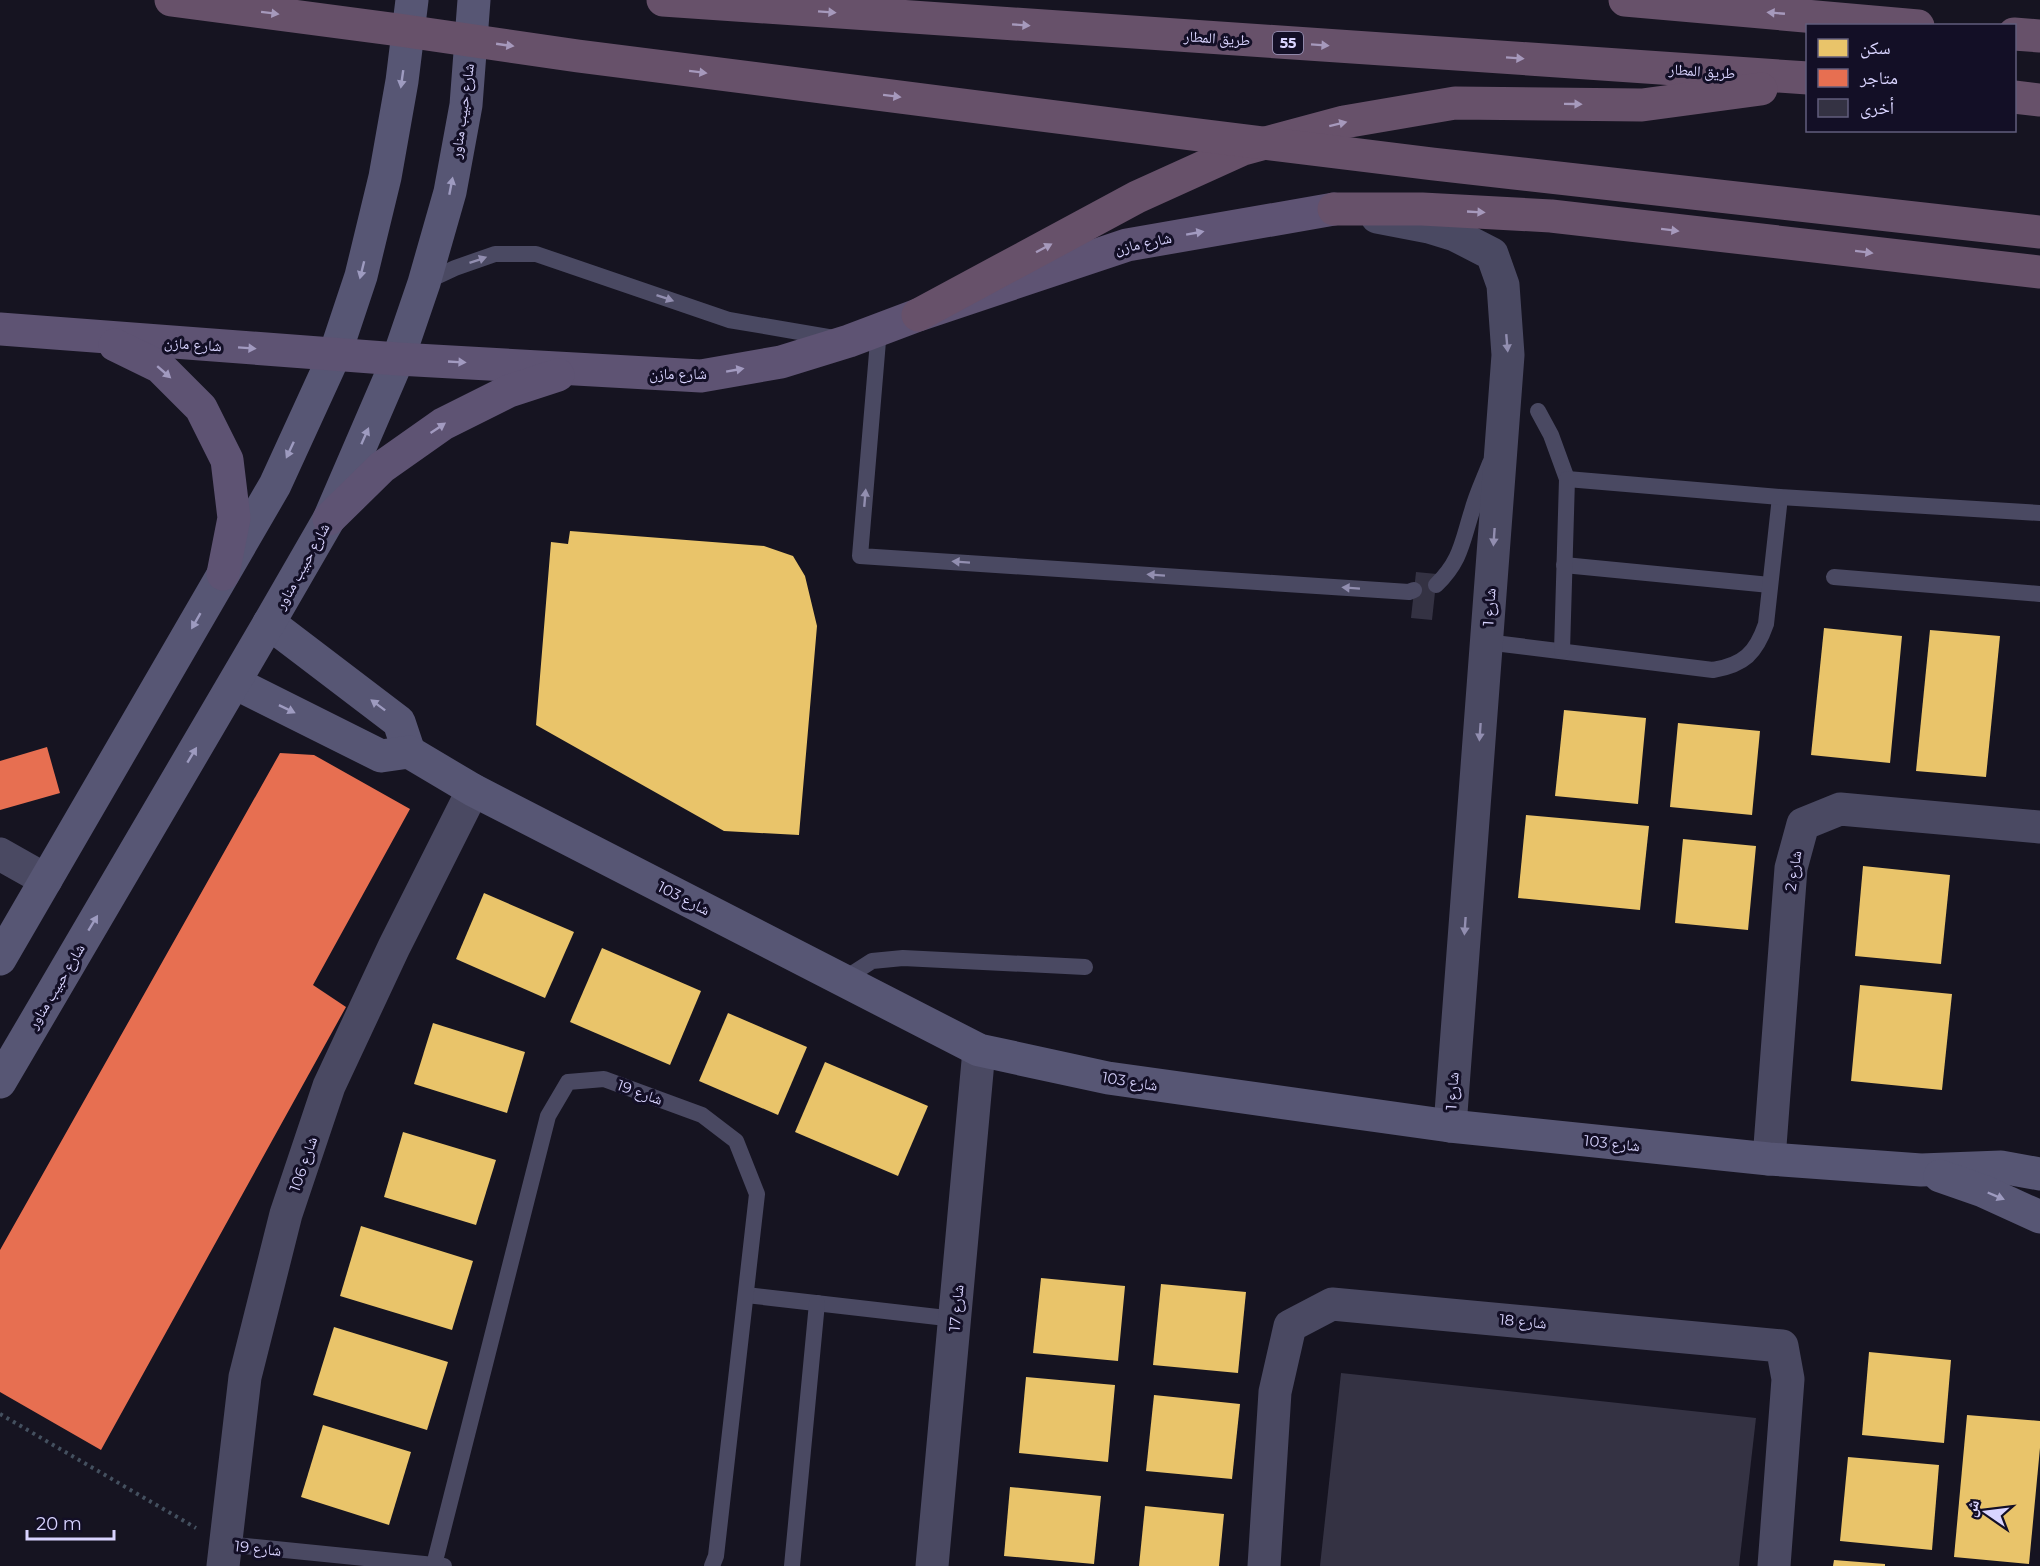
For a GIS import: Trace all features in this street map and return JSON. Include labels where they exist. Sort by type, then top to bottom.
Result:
[{"type":"highway","points":[[171,0],[578,56],[1281,145],[2040,232]]},
{"type":"highway","name":"طريق المطار","points":[[663,0],[1806,78]]},
{"type":"highway","points":[[1625,0],[1895,24]]},
{"type":"highway","points":[[2016,34],[2040,36]]},
{"type":"highway","points":[[918,315],[1158,188],[1243,149],[1344,122],[1455,103],[1642,105],[1806,83]]},
{"type":"highway","points":[[2016,97],[2040,100]]},
{"type":"highway","points":[[1334,209],[1422,209],[1551,216],[2040,272]]},
{"type":"main road","name":"شارع مازن","points":[[0,329],[398,359],[701,376],[781,362],[849,341],[918,315],[1127,245],[1334,209]]},
{"type":"main road","points":[[51,334],[109,342],[130,352],[160,367],[201,408],[227,460],[234,518],[223,574]]},
{"type":"main road","points":[[329,519],[382,467],[443,424],[509,391],[579,369]]},
{"type":"street","points":[[0,959],[274,485],[335,354],[361,276],[385,177],[402,81],[412,0]]},
{"type":"street","name":"شارع حبيب مناور","points":[[3,1072],[235,683],[329,519],[398,359],[424,283],[450,192],[466,105],[474,0]]},
{"type":"street","name":"شارع 1","points":[[1334,209],[1430,227],[1455,235],[1492,254],[1503,285],[1508,355],[1450,1126]]},
{"type":"street","points":[[235,683],[381,756],[409,752],[399,722],[269,623]]},
{"type":"street","name":"شارع 103","points":[[409,752],[473,790],[979,1050],[1108,1078],[1450,1126],[1769,1159],[1921,1170],[2001,1167],[2040,1174]]},
{"type":"street","name":"شارع 106","points":[[224,1555],[245,1377],[286,1214],[329,1086],[394,946],[473,790]]},
{"type":"street","name":"شارع 2","points":[[1769,1159],[1791,868],[1803,824],[1840,809],[2040,827]]},
{"type":"street","points":[[0,854],[46,880]]},
{"type":"street","name":"شارع 17","points":[[932,1566],[979,1050]]},
{"type":"street","name":"شارع 103","points":[[1921,1170],[1983,1191],[2040,1217]]},
{"type":"street","name":"شارع 18","points":[[1264,1566],[1275,1392],[1290,1326],[1332,1304],[1782,1346],[1788,1379],[1774,1566]]},
{"type":"lane","points":[[424,283],[454,268],[495,254],[536,254],[729,320],[849,341]]},
{"type":"lane","points":[[879,329],[860,556],[1409,592],[1414,590]]},
{"type":"lane","points":[[1538,411],[1551,435],[1568,479],[1562,651]]},
{"type":"lane","points":[[1436,585],[1449,572],[1459,554],[1472,508],[1503,428]]},
{"type":"lane","points":[[1568,479],[1780,497],[2040,513]]},
{"type":"lane","points":[[1486,642],[1713,670],[1728,668],[1742,661],[1753,651],[1761,639],[1766,624],[1780,497]]},
{"type":"lane","points":[[1564,565],[1770,585]]},
{"type":"lane","points":[[1834,577],[2040,594]]},
{"type":"lane","points":[[844,980],[872,961],[903,958],[1085,967]]},
{"type":"lane","name":"شارع 19","points":[[224,1555],[440,1565],[548,1116],[568,1082],[603,1079],[702,1115],[736,1141],[757,1194],[716,1556],[712,1566]]},
{"type":"lane","points":[[746,1295],[955,1319]]},
{"type":"lane","points":[[792,1566],[817,1303]]},
{"type":"path","points":[[0,1414],[224,1555]]},
{"type":"building: سكن","points":[[570,531],[764,546],[793,556],[805,576],[817,626],[799,835],[724,831],[536,725],[551,542],[568,544]]},
{"type":"building: سكن","points":[[1824,628],[1902,636],[1890,763],[1811,755]]},
{"type":"building: سكن","points":[[1930,630],[2000,636],[1986,777],[1916,771]]},
{"type":"building: سكن","points":[[1564,710],[1646,718],[1638,804],[1555,796]]},
{"type":"building: سكن","points":[[1678,723],[1760,731],[1752,815],[1670,807]]},
{"type":"building: سكن","points":[[1526,815],[1649,826],[1640,910],[1518,898]]},
{"type":"building: سكن","points":[[1683,839],[1756,846],[1748,930],[1675,923]]},
{"type":"building: سكن","points":[[1863,866],[1950,875],[1941,964],[1855,956]]},
{"type":"building: سكن","points":[[484,893],[574,932],[545,998],[456,959]]},
{"type":"building: سكن","points":[[602,948],[701,991],[670,1065],[570,1022]]},
{"type":"building: سكن","points":[[1860,985],[1952,994],[1942,1090],[1851,1081]]},
{"type":"building: سكن","points":[[728,1013],[807,1047],[778,1115],[699,1081]]},
{"type":"building: سكن","points":[[433,1023],[525,1052],[507,1113],[414,1084]]},
{"type":"building: سكن","points":[[825,1062],[928,1106],[898,1176],[795,1132]]},
{"type":"building: سكن","points":[[403,1132],[496,1160],[476,1225],[384,1197]]},
{"type":"building: سكن","points":[[361,1226],[473,1261],[452,1330],[340,1296]]},
{"type":"building: سكن","points":[[1041,1278],[1125,1286],[1118,1361],[1033,1353]]},
{"type":"building: سكن","points":[[1161,1284],[1246,1292],[1238,1373],[1153,1365]]},
{"type":"building: سكن","points":[[334,1327],[448,1362],[427,1430],[313,1395]]},
{"type":"building: سكن","points":[[1869,1352],[1951,1360],[1944,1443],[1862,1435]]},
{"type":"building: سكن","points":[[1026,1377],[1115,1385],[1108,1462],[1019,1453]]},
{"type":"building: سكن","points":[[1154,1395],[1240,1404],[1232,1479],[1146,1471]]},
{"type":"building: سكن","points":[[1967,1415],[2040,1421],[2040,1448],[2029,1564],[1954,1557]]},
{"type":"building: سكن","points":[[323,1425],[411,1452],[389,1525],[301,1497]]},
{"type":"building: سكن","points":[[1848,1457],[1939,1465],[1932,1550],[1840,1541]]},
{"type":"building: سكن","points":[[1010,1487],[1101,1496],[1094,1564],[1004,1556]]},
{"type":"building: سكن","points":[[1145,1506],[1224,1514],[1219,1566],[1139,1566]]},
{"type":"building: سكن","points":[[1834,1560],[1885,1564],[1885,1566],[1833,1566]]},
{"type":"building: متاجر","points":[[47,747],[60,793],[0,810],[0,761]]},
{"type":"building: متاجر","points":[[280,753],[314,755],[410,809],[313,985],[346,1007],[101,1450],[0,1392],[0,1250]]},
{"type":"building: أخرى","points":[[1416,572],[1437,574],[1432,620],[1411,618]]},
{"type":"building: أخرى","points":[[1341,1373],[1756,1418],[1739,1566],[1320,1566]]}]
